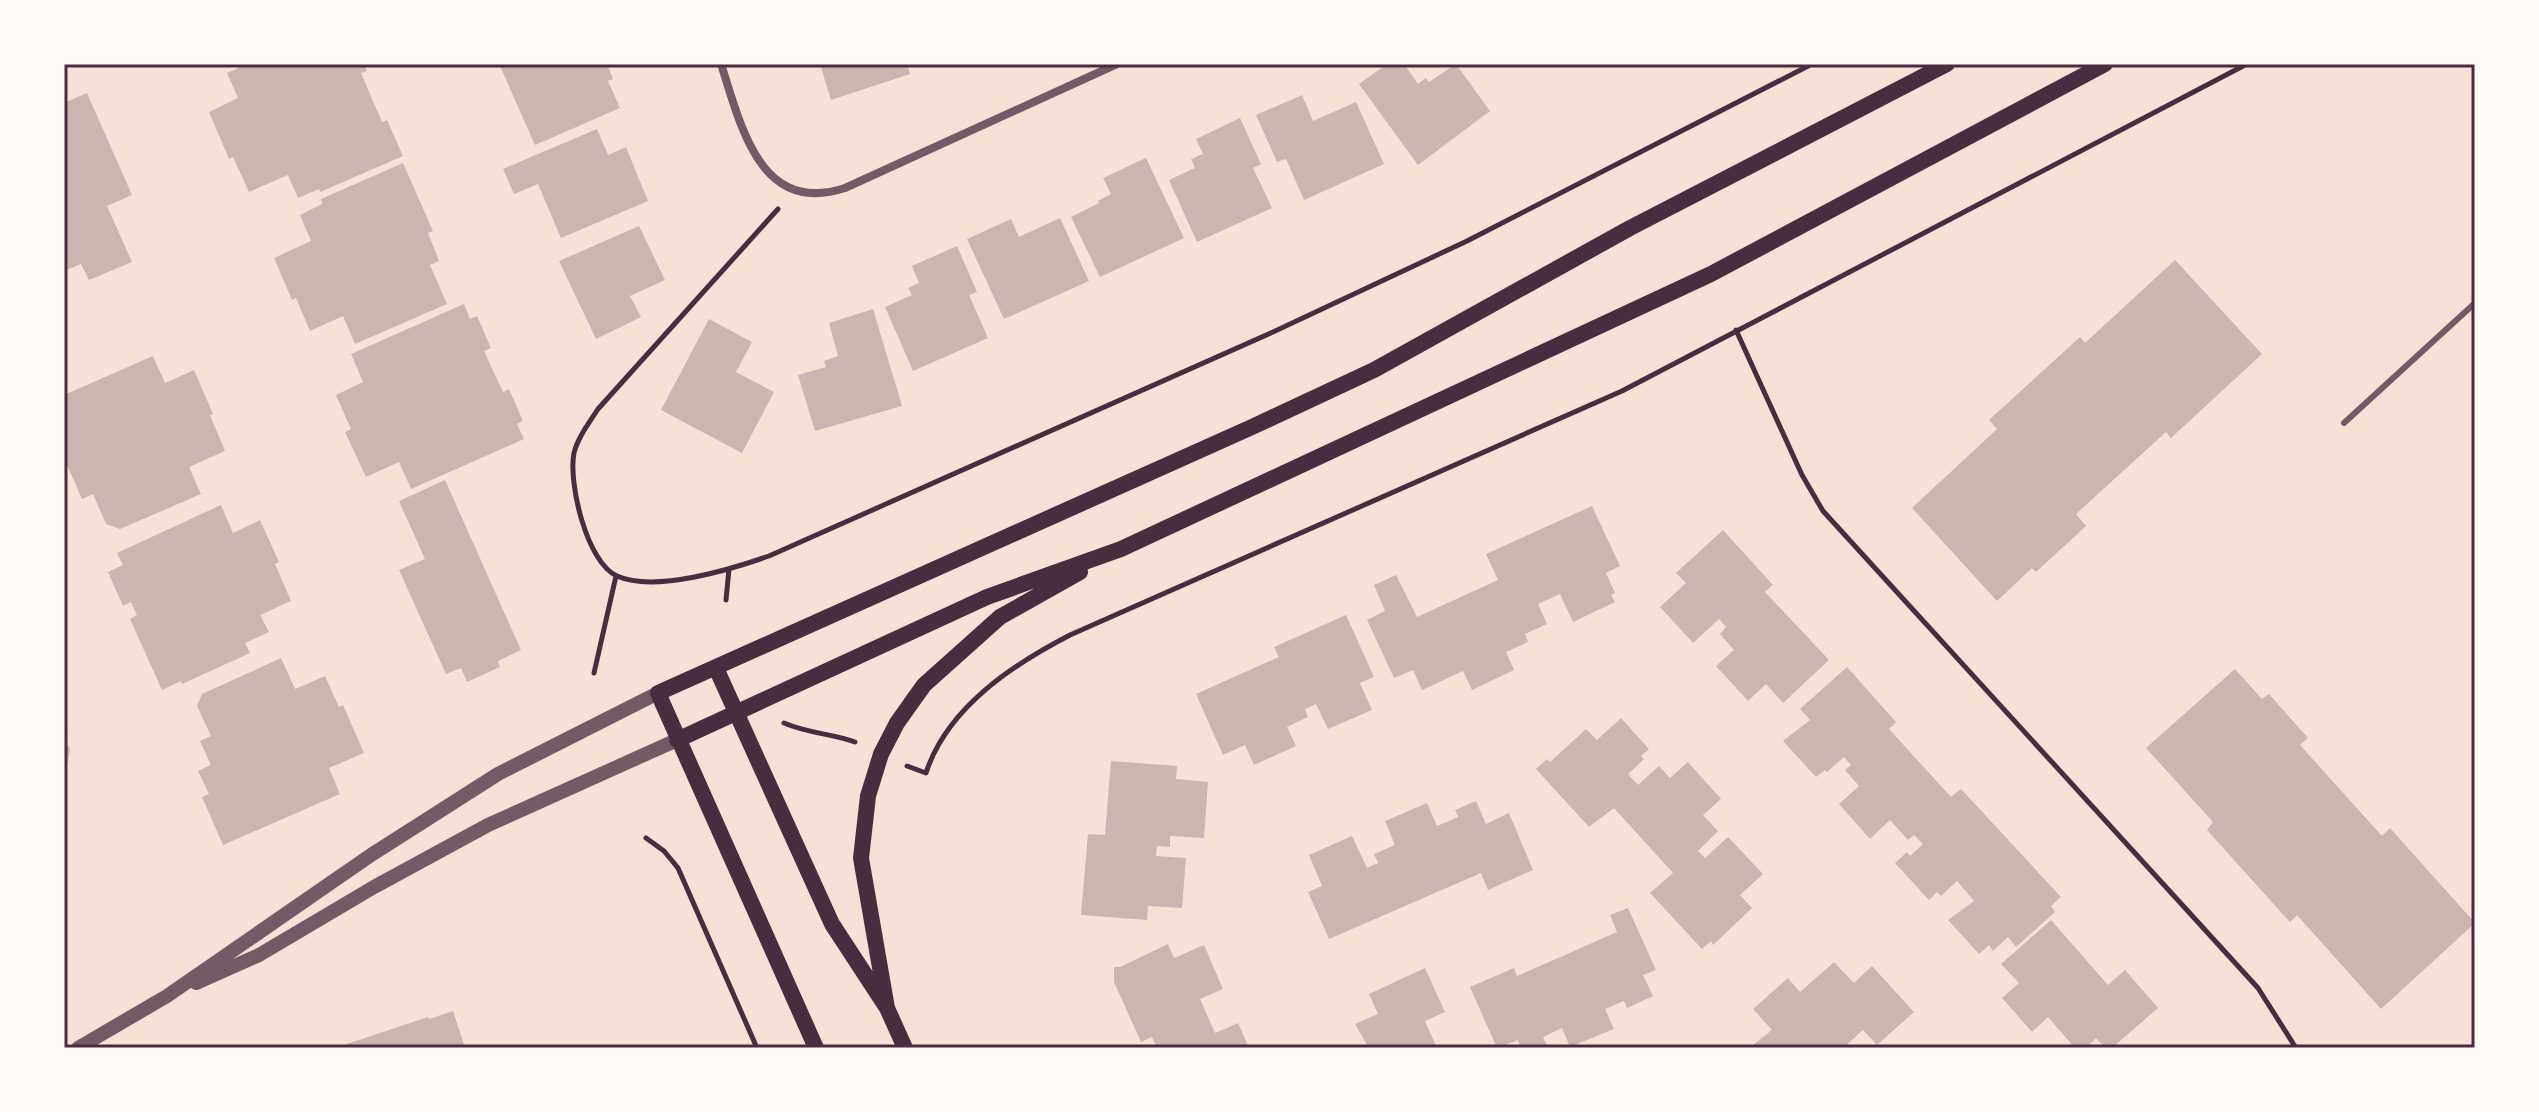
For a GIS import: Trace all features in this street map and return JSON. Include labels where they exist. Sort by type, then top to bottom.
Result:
[{"type":"main road","points":[[816,1048],[658,693],[1374,370],[1630,228],[1947,64]]},
{"type":"main road","points":[[887,1008],[861,858],[868,796],[881,754],[897,723],[924,685],[1000,617],[1121,549],[1711,274],[2105,64]]},
{"type":"main road","points":[[677,740],[987,597],[1121,549]]},
{"type":"main road","points":[[716,668],[832,924],[887,1008],[905,1048]]},
{"type":"street","points":[[721,64],[757,158],[783,186],[803,194],[827,194],[845,188],[1117,64]]},
{"type":"street","points":[[78,1048],[167,996],[371,855],[498,774],[658,693]]},
{"type":"street","points":[[167,996],[259,955],[488,825],[677,740]]},
{"type":"lane","points":[[2344,423],[2475,303]]},
{"type":"path","points":[[795,190],[598,409],[577,445],[574,455],[575,499],[581,521],[600,559],[616,576],[677,579],[711,575],[769,556],[1287,325],[1467,241],[1812,64]]},
{"type":"path","points":[[898,762],[926,773],[931,758],[944,738],[982,693],[1021,663],[1070,635],[1622,391],[2247,64]]},
{"type":"path","points":[[1736,330],[1802,475],[1823,511],[2258,988],[2296,1048]]},
{"type":"path","points":[[726,600],[729,569]]},
{"type":"path","points":[[594,673],[616,576]]},
{"type":"path","points":[[776,720],[814,735],[840,737],[862,745]]},
{"type":"path","points":[[646,838],[664,851],[678,868],[757,1048]]},
{"type":"building","points":[[247,64],[364,64],[367,71],[361,73],[382,122],[387,120],[403,156],[320,192],[319,189],[298,198],[288,175],[249,192],[233,157],[229,159],[209,112],[238,98],[227,73]]},
{"type":"building","points":[[607,64],[613,79],[608,81],[620,108],[535,145],[500,66]]},
{"type":"building","points":[[820,64],[907,64],[910,74],[831,100]]},
{"type":"building","points":[[1387,64],[1404,64],[1418,84],[1426,78],[1429,82],[1456,64],[1490,111],[1418,165],[1359,84]]},
{"type":"building","points":[[87,93],[132,195],[107,206],[132,262],[89,280],[81,264],[64,271],[64,103]]},
{"type":"building","points":[[1302,95],[1313,121],[1356,102],[1384,164],[1304,200],[1286,159],[1277,162],[1256,115]]},
{"type":"building","points":[[1240,118],[1261,164],[1253,168],[1272,208],[1197,242],[1169,180],[1195,168],[1191,159],[1203,154],[1196,139]]},
{"type":"building","points":[[597,129],[608,155],[626,147],[648,201],[561,238],[538,184],[514,194],[503,169]]},
{"type":"building","points":[[1146,158],[1184,238],[1100,277],[1071,217],[1111,194],[1103,178]]},
{"type":"building","points":[[403,163],[433,231],[428,233],[439,261],[430,265],[447,304],[355,344],[343,316],[310,331],[296,298],[292,300],[274,258],[311,241],[300,215],[322,204],[321,199]]},
{"type":"building","points":[[1060,218],[1089,281],[1004,319],[967,239],[1011,219],[1019,237]]},
{"type":"building","points":[[639,226],[665,280],[630,296],[641,317],[596,339],[559,261]]},
{"type":"building","points":[[957,246],[977,292],[969,295],[988,338],[913,371],[885,307],[912,295],[908,288],[919,283],[912,266]]},
{"type":"building","points":[[2175,260],[2262,354],[2171,438],[2166,432],[2076,514],[2086,526],[2036,572],[2032,568],[1997,601],[1912,508],[1997,429],[1989,420],[2080,337],[2085,343]]},
{"type":"building","points":[[464,304],[470,319],[477,316],[491,348],[484,351],[503,392],[509,389],[523,421],[517,424],[524,439],[411,489],[399,462],[366,477],[345,432],[351,429],[336,395],[363,382],[351,354]]},
{"type":"building","points":[[873,309],[902,406],[815,431],[798,375],[826,367],[824,361],[838,356],[829,323]]},
{"type":"building","points":[[709,319],[752,342],[736,372],[774,392],[742,453],[661,410]]},
{"type":"building","points":[[153,356],[165,383],[194,370],[225,451],[189,467],[201,494],[120,529],[106,524],[93,494],[82,499],[64,458],[64,395]]},
{"type":"building","points":[[445,480],[521,650],[498,661],[500,667],[467,682],[461,668],[446,674],[399,570],[425,559],[399,501]]},
{"type":"building","points":[[221,505],[233,533],[260,520],[279,562],[275,564],[291,601],[260,615],[269,632],[245,643],[250,653],[162,690],[130,619],[137,615],[131,602],[123,606],[108,572],[123,565],[117,553]]},
{"type":"building","points":[[1592,506],[1620,566],[1606,573],[1615,593],[1611,595],[1615,602],[1573,622],[1560,594],[1538,604],[1547,624],[1525,634],[1528,642],[1506,652],[1514,670],[1472,690],[1463,671],[1422,690],[1413,670],[1394,678],[1367,620],[1385,611],[1374,585],[1396,575],[1417,617],[1498,580],[1486,554]]},
{"type":"building","points":[[1723,530],[1773,585],[1765,592],[1829,660],[1783,703],[1766,684],[1748,701],[1716,666],[1734,650],[1720,634],[1726,627],[1719,619],[1693,643],[1660,607],[1686,583],[1676,573]]},
{"type":"building","points":[[1346,615],[1374,677],[1360,683],[1372,710],[1328,729],[1316,704],[1305,709],[1308,717],[1287,727],[1296,746],[1254,765],[1245,745],[1223,755],[1196,694],[1279,657],[1274,647]]},
{"type":"building","points":[[281,658],[295,689],[325,676],[339,707],[343,705],[364,753],[329,768],[340,794],[223,845],[202,797],[209,794],[198,771],[211,765],[200,741],[211,736],[197,706],[202,694]]},
{"type":"building","points":[[1847,667],[1896,722],[1889,729],[1951,797],[1961,789],[2061,897],[2051,906],[2055,912],[2016,947],[2008,937],[1993,951],[1989,945],[1979,954],[1948,920],[1974,901],[1957,881],[1941,896],[1937,892],[1929,900],[1895,863],[1907,852],[1910,856],[1923,844],[1914,835],[1908,840],[1890,820],[1870,839],[1839,804],[1859,786],[1845,770],[1851,765],[1844,757],[1816,777],[1783,741],[1810,720],[1800,709]]},
{"type":"building","points":[[2235,669],[2262,699],[2269,694],[2308,738],[2300,745],[2382,836],[2390,828],[2475,923],[2381,1009],[2297,915],[2290,922],[2288,920],[2207,830],[2213,822],[2146,748]]},
{"type":"building","points":[[1621,718],[1649,749],[1641,756],[1644,759],[1628,774],[1638,785],[1659,766],[1670,778],[1688,762],[1721,799],[1703,815],[1718,831],[1698,851],[1705,858],[1728,837],[1763,874],[1740,895],[1752,908],[1713,945],[1711,941],[1702,949],[1650,893],[1673,873],[1614,808],[1589,827],[1536,769],[1547,759],[1550,762],[1586,729],[1597,740]]},
{"type":"building","points":[[64,733],[68,733],[66,742],[70,749],[64,767]]},
{"type":"building","points":[[1111,761],[1177,766],[1176,779],[1208,782],[1204,838],[1170,836],[1170,847],[1157,846],[1156,856],[1186,858],[1182,908],[1148,906],[1147,920],[1081,915],[1088,834],[1105,835]]},
{"type":"building","points":[[1476,801],[1486,824],[1509,813],[1533,870],[1488,890],[1481,873],[1329,939],[1308,892],[1322,886],[1309,855],[1352,836],[1367,868],[1378,863],[1374,854],[1395,845],[1385,821],[1427,803],[1437,826],[1458,817],[1455,810]]},
{"type":"building","points":[[1628,908],[1656,970],[1643,975],[1653,996],[1627,1008],[1624,1001],[1605,1009],[1614,1029],[1570,1047],[1562,1028],[1543,1037],[1548,1048],[1521,1048],[1518,1040],[1497,1048],[1470,987],[1514,968],[1517,976],[1617,932],[1610,915]]},
{"type":"building","points":[[2051,920],[2108,985],[2125,970],[2158,1008],[2112,1048],[2105,1048],[2096,1038],[2086,1048],[2075,1048],[2048,1017],[2032,1032],[2002,998],[2019,983],[2001,964]]},
{"type":"building","points":[[1168,944],[1174,958],[1204,945],[1223,989],[1200,999],[1215,1033],[1238,1023],[1249,1048],[1157,1048],[1152,1037],[1141,1042],[1114,982],[1114,967]]},
{"type":"building","points":[[1834,962],[1854,983],[1872,966],[1914,1012],[1877,1045],[1863,1030],[1843,1048],[1756,1048],[1753,1045],[1772,1030],[1753,1009],[1788,978],[1800,992]]},
{"type":"building","points":[[1425,968],[1445,1012],[1425,1021],[1437,1048],[1369,1048],[1355,1024],[1378,1014],[1369,994]]},
{"type":"building","points":[[453,1011],[465,1048],[335,1048],[428,1017]]}]
